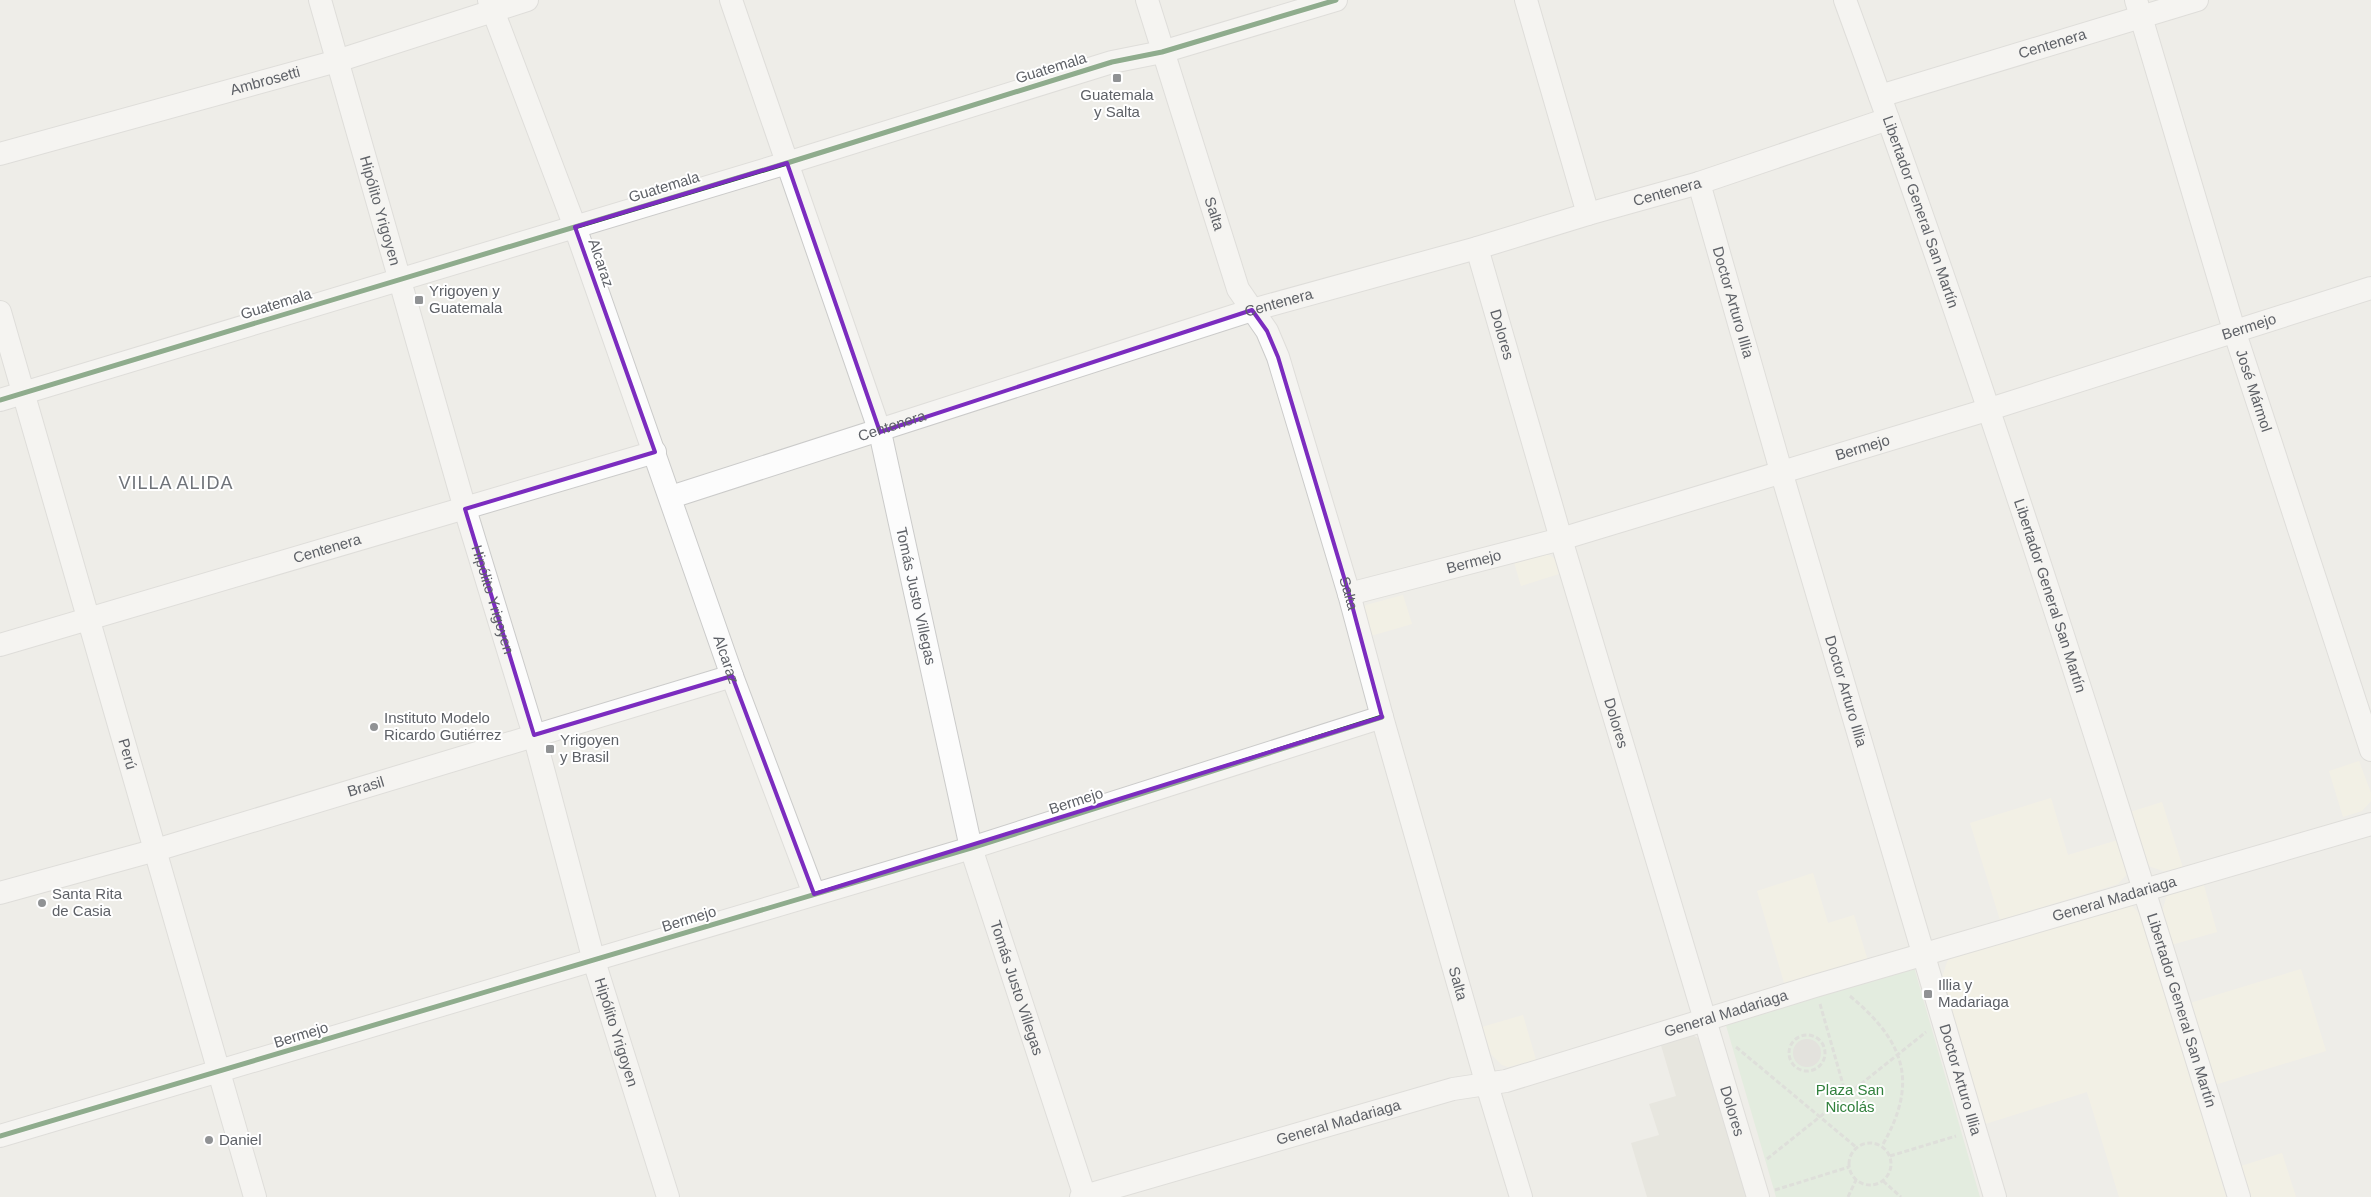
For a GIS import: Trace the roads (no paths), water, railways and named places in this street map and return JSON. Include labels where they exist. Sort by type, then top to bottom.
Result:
[{"type":"street","name":"Hipólito Yrigoyen","points":[[320,0],[465,509],[534,734],[594,961],[668,1197]]},
{"type":"street","name":"Ambrosetti","points":[[0,154],[337,61],[491,6],[527,0]]},
{"type":"street","name":"Tomás Justo Villegas","points":[[731,0],[880,432],[971,848],[1084,1197]]},
{"type":"street","name":"Salta","points":[[1147,0],[1230,267],[1238,288],[1267,331],[1278,357],[1349,594],[1382,717],[1487,1085],[1521,1197]]},
{"type":"street","name":"Guatemala","points":[[0,400],[787,163],[1112,62],[1162,52],[1336,0]]},
{"type":"street","points":[[1526,0],[1588,214]]},
{"type":"street","name":"Libertador General San Martín","points":[[1845,0],[1990,409],[2145,890],[2239,1197]]},
{"type":"street","name":"Centenera","points":[[1880,96],[2139,9],[2196,0]]},
{"type":"street","name":"Alcaraz","points":[[491,6],[575,227],[671,497],[732,676],[814,894]]},
{"type":"street","name":"José Mármol","points":[[2139,9],[2234,330],[2371,750]]},
{"type":"street","name":"Centenera","points":[[671,497],[880,432],[1252,310],[1476,248],[1699,183],[1888,119]]},
{"type":"street","name":"Doctor Arturo Illia","points":[[1699,183],[1781,471],[1995,1197]]},
{"type":"street","name":"Dolores","points":[[1476,248],[1758,1196]]},
{"type":"street","name":"Bermejo","points":[[1349,594],[1561,539],[1990,409],[2371,288]]},
{"type":"street","name":"Perú","points":[[0,312],[256,1197]]},
{"type":"street","name":"Centenera","points":[[0,645],[655,452]]},
{"type":"street","name":"Brasil","points":[[0,893],[156,850],[534,734],[732,676]]},
{"type":"street","name":"Bermejo","points":[[0,1136],[971,848],[1382,717]]},
{"type":"street","name":"General Madariaga","points":[[1084,1197],[1453,1089],[1506,1081],[1823,984],[2371,824]]},
{"type":"place","name":"Guatemala y Salta","points":[[1117,78]]},
{"type":"place","name":"Yrigoyen y Guatemala","points":[[419,300]]},
{"type":"place","name":"Instituto Modelo Ricardo Gutiérrez","points":[[374,727]]},
{"type":"place","name":"Yrigoyen y Brasil","points":[[550,749]]},
{"type":"place","name":"Santa Rita de Casia","points":[[42,903]]},
{"type":"place","name":"Illia y Madariaga","points":[[1928,994]]},
{"type":"place","name":"Daniel","points":[[209,1140]]},
{"type":"district","name":"VILLA ALIDA","points":[[176,483]]},
{"type":"park label","name":"Plaza San Nicolás","points":[[1850,1098]]}]
